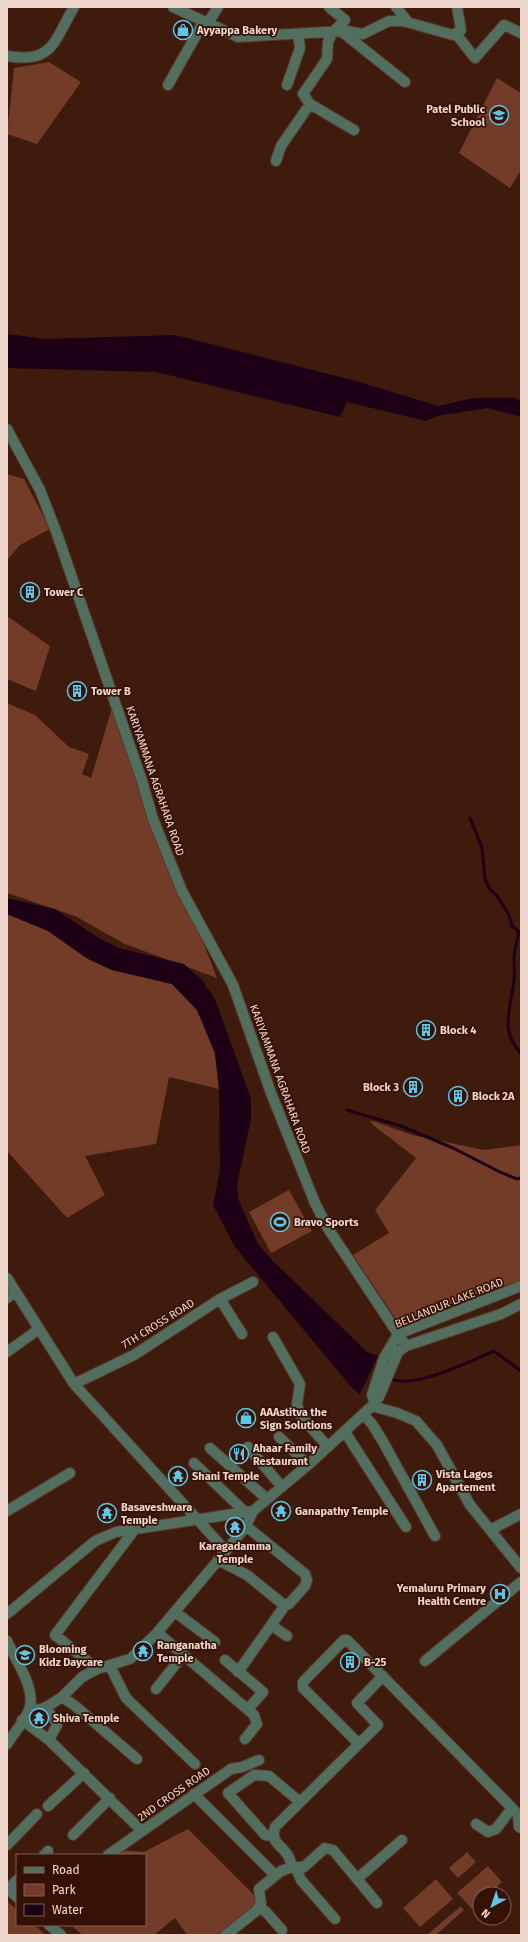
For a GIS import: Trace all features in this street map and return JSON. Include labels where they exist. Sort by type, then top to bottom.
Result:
[{"type":"street","points":[[7,56],[24,59],[35,57],[47,52],[74,7]]},
{"type":"street","points":[[173,7],[238,37],[337,32],[363,34],[389,20],[408,22],[453,35],[461,30],[457,7]]},
{"type":"street","points":[[168,85],[206,22],[218,7]]},
{"type":"street","points":[[329,7],[345,20],[328,42],[327,59],[303,94],[310,104],[354,130]]},
{"type":"street","points":[[396,7],[408,22]]},
{"type":"street","points":[[456,34],[475,58],[504,25],[521,33]]},
{"type":"street","points":[[337,32],[405,82]]},
{"type":"street","points":[[287,85],[300,48],[298,34]]},
{"type":"street","points":[[276,161],[281,146],[310,104]]},
{"type":"street","name":"KARIYAMMANA AGRAHARA ROAD","points":[[7,429],[40,490],[57,534],[156,826],[182,891],[233,985],[271,1093],[315,1203],[329,1230],[398,1334]]},
{"type":"street","points":[[7,1278],[74,1384],[226,1551]]},
{"type":"street","name":"7TH CROSS ROAD","points":[[74,1384],[134,1355],[220,1299],[253,1282]]},
{"type":"street","name":"BELLANDUR LAKE ROAD","points":[[374,1400],[398,1348],[398,1334],[521,1286]]},
{"type":"street","points":[[7,1298],[16,1292]]},
{"type":"street","points":[[220,1299],[242,1334]]},
{"type":"street","points":[[398,1348],[494,1316],[521,1304]]},
{"type":"street","points":[[7,1352],[39,1329]]},
{"type":"street","points":[[273,1337],[300,1384],[297,1404],[300,1415],[328,1447]]},
{"type":"street","points":[[7,1614],[95,1541],[116,1532],[249,1512],[282,1487],[345,1432],[374,1400],[397,1413],[416,1421],[437,1445],[470,1505],[521,1568]]},
{"type":"street","points":[[362,1414],[372,1424],[382,1440],[435,1536]]},
{"type":"street","points":[[345,1432],[406,1527]]},
{"type":"street","points":[[279,1437],[308,1465]]},
{"type":"street","points":[[248,1447],[282,1487]]},
{"type":"street","points":[[210,1448],[267,1499]]},
{"type":"street","points":[[194,1463],[249,1512]]},
{"type":"street","points":[[7,1511],[70,1473]]},
{"type":"street","points":[[29,1710],[45,1708],[62,1697],[82,1677],[97,1669],[130,1659],[158,1633],[226,1551],[246,1526],[249,1512]]},
{"type":"street","points":[[490,1530],[521,1514]]},
{"type":"street","points":[[238,1672],[286,1604],[305,1586],[307,1580],[305,1574],[246,1526]]},
{"type":"street","points":[[97,1669],[55,1635],[135,1529]]},
{"type":"street","points":[[218,1560],[247,1575],[284,1605],[286,1604]]},
{"type":"street","points":[[425,1661],[521,1582]]},
{"type":"street","points":[[175,1612],[216,1642]]},
{"type":"street","points":[[271,1625],[287,1636]]},
{"type":"street","points":[[158,1633],[254,1714],[257,1724],[245,1739]]},
{"type":"street","points":[[359,1744],[302,1688],[303,1682],[344,1640],[347,1640],[512,1808],[518,1815],[519,1827],[521,1828]]},
{"type":"street","points":[[7,1744],[29,1710],[31,1695],[20,1666],[8,1646]]},
{"type":"street","points":[[156,1689],[184,1654]]},
{"type":"street","points":[[225,1660],[263,1692],[248,1709]]},
{"type":"street","points":[[110,1666],[126,1698],[195,1764]]},
{"type":"street","points":[[335,1919],[301,1880],[288,1856],[274,1840],[273,1836],[275,1827],[378,1725],[357,1703],[383,1676]]},
{"type":"street","points":[[62,1697],[74,1705],[137,1759]]},
{"type":"street","points":[[45,1708],[55,1720],[57,1725],[49,1740]]},
{"type":"street","points":[[22,1720],[49,1740],[110,1798],[142,1831]]},
{"type":"street","name":"2ND CROSS ROAD","points":[[109,1854],[231,1769],[242,1767],[259,1760]]},
{"type":"street","points":[[48,1806],[84,1773]]},
{"type":"street","points":[[273,1836],[265,1835],[228,1794],[254,1775],[269,1776],[300,1802]]},
{"type":"street","points":[[194,1794],[270,1871]]},
{"type":"street","points":[[73,1835],[110,1798]]},
{"type":"street","points":[[476,1824],[488,1832],[496,1829],[512,1808]]},
{"type":"street","points":[[7,1845],[37,1814]]},
{"type":"street","points":[[357,1879],[402,1840]]},
{"type":"street","points":[[226,1935],[259,1907],[261,1904],[259,1889],[280,1871],[295,1867],[304,1867],[325,1848],[333,1850],[377,1903]]},
{"type":"street","points":[[16,1881],[8,1888],[16,1896]]},
{"type":"street","points":[[259,1907],[266,1912],[282,1930]]},
{"type":"street","points":[[50,1926],[61,1935]]},
{"type":"green space","points":[[49,62],[81,82],[37,144],[7,134],[14,68]]},
{"type":"green space","name":"Patel Public School","points":[[497,78],[521,93],[521,170],[510,188],[459,153]]},
{"type":"green space","points":[[7,474],[24,479],[50,529],[20,545],[7,560]]},
{"type":"green space","points":[[7,616],[50,646],[36,691],[7,679]]},
{"type":"green space","points":[[7,703],[35,715],[69,747],[89,754],[82,774],[91,778],[112,708],[217,978],[125,944],[75,916],[7,893]]},
{"type":"green space","points":[[7,914],[48,931],[88,959],[112,970],[172,984],[197,1010],[215,1053],[219,1089],[169,1077],[156,1144],[85,1156],[105,1195],[67,1218],[7,1151]]},
{"type":"green space","points":[[370,1120],[412,1135],[484,1150],[521,1145],[521,1280],[398,1322],[353,1255],[389,1233],[375,1210],[416,1158],[373,1125]]},
{"type":"green space","name":"Bravo Sports","points":[[289,1190],[312,1231],[271,1253],[249,1212]]},
{"type":"green space","points":[[188,1829],[260,1901],[220,1935],[187,1935],[175,1918],[154,1935],[83,1935],[73,1927],[146,1926],[146,1854],[115,1854],[121,1850],[144,1852]]},
{"type":"green space","points":[[467,1852],[476,1862],[458,1878],[449,1868]]},
{"type":"green space","points":[[488,1866],[502,1882],[498,1886],[472,1886],[472,1909],[457,1893]]},
{"type":"green space","points":[[436,1879],[453,1899],[420,1927],[403,1908]]},
{"type":"green space","points":[[7,1901],[16,1909],[16,1926],[35,1926],[46,1935],[7,1935]]},
{"type":"green space","points":[[461,1906],[464,1910],[436,1935],[427,1935]]},
{"type":"water","points":[[7,334],[46,339],[175,335],[356,381],[438,406],[474,398],[515,398],[521,401],[521,417],[487,408],[437,416],[426,421],[347,402],[340,417],[156,372],[7,368]]},
{"type":"water","points":[[7,898],[55,909],[97,937],[119,948],[184,964],[202,980],[215,999],[251,1099],[251,1119],[237,1184],[238,1199],[258,1244],[271,1259],[367,1352],[378,1356],[360,1394],[353,1389],[235,1247],[213,1205],[220,1171],[219,1089],[215,1053],[197,1010],[172,984],[112,970],[88,959],[48,931],[7,914]]},
{"type":"waterway","points":[[470,818],[482,848],[485,879],[490,889],[497,896],[509,915],[512,926],[519,932],[515,947],[513,991],[509,1010],[508,1028],[514,1045],[521,1053]]},
{"type":"waterway","points":[[347,1110],[401,1126],[453,1148],[500,1172],[517,1179],[521,1178]]},
{"type":"waterway","points":[[389,1378],[399,1381],[412,1381],[426,1378],[494,1351],[521,1371]]},
{"type":"place","name":"Ayyappa Bakery","points":[[183,30]]},
{"type":"place","name":"Patel Public School","points":[[499,115]]},
{"type":"place","name":"Tower C","points":[[30,592]]},
{"type":"place","name":"Tower B","points":[[77,691]]},
{"type":"place","name":"Block 4","points":[[426,1030]]},
{"type":"place","name":"Block 3","points":[[413,1087]]},
{"type":"place","name":"Block 2A","points":[[458,1096]]},
{"type":"place","name":"Bravo Sports","points":[[280,1222]]},
{"type":"place","name":"AAAstitva the Sign Solutions","points":[[246,1418]]},
{"type":"place","name":"Ahaar Family Restaurant","points":[[239,1454]]},
{"type":"place","name":"Shani Temple","points":[[178,1476]]},
{"type":"place","name":"Vista Lagos Apartement","points":[[422,1480]]},
{"type":"place","name":"Ganapathy Temple","points":[[281,1511]]},
{"type":"place","name":"Basaveshwara Temple","points":[[107,1513]]},
{"type":"place","name":"Karagadamma Temple","points":[[235,1527]]},
{"type":"place","name":"Yemaluru Primary Health Centre","points":[[500,1594]]},
{"type":"place","name":"Ranganatha Temple","points":[[143,1651]]},
{"type":"place","name":"Blooming Kidz Daycare","points":[[25,1655]]},
{"type":"place","name":"B-25","points":[[350,1662]]},
{"type":"place","name":"Shiva Temple","points":[[39,1718]]}]
